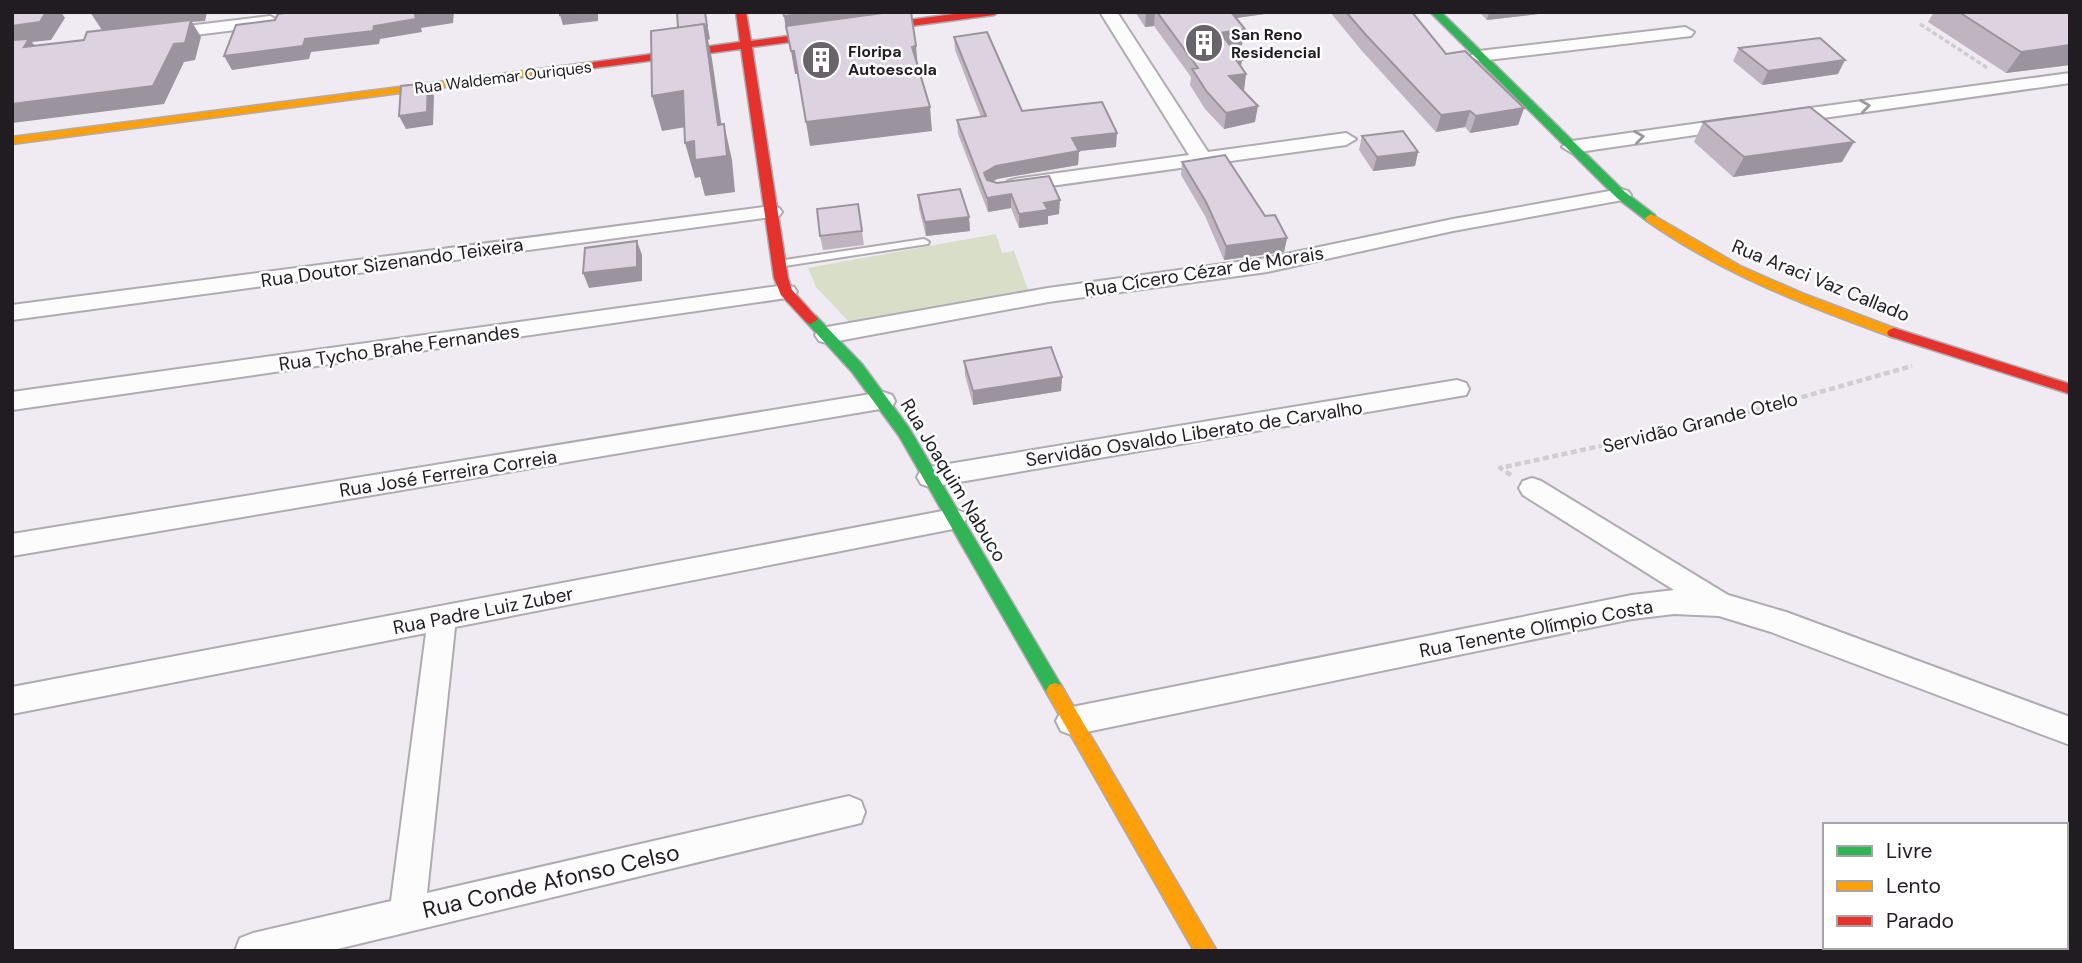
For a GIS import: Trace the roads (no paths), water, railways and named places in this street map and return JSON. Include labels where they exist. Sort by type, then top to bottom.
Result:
[{"type":"main road","name":"Rua Joaquim Nabuco","points":[[741,12],[778,264],[786,292],[883,401],[1206,951]]},
{"type":"main road","name":"Rua Waldemar Ouriques","points":[[12,141],[993,12]]},
{"type":"main road","name":"Rua Araci Vaz Callado","points":[[1434,12],[1621,195],[1680,240],[1749,276],[1906,337],[2070,389]]},
{"type":"street","points":[[1108,12],[1202,159]]},
{"type":"street","points":[[148,36],[259,18],[282,20]]},
{"type":"street","points":[[1479,56],[1685,32]]},
{"type":"street","points":[[1572,147],[2070,78]]},
{"type":"street","points":[[997,188],[1346,139]]},
{"type":"street","name":"Rua Cícero Cézar de Morais","points":[[827,335],[1048,295],[1267,265],[1453,225],[1621,195]]},
{"type":"street","name":"Rua Doutor Sizenando Teixeira","points":[[12,313],[772,212]]},
{"type":"street","name":"Rua Tycho Brahe Fernandes","points":[[12,401],[786,292]]},
{"type":"street","name":"Servidão Osvaldo Liberato de Carvalho","points":[[930,477],[1457,389]]},
{"type":"street","name":"Rua José Ferreira Correia","points":[[12,545],[883,401]]},
{"type":"street","points":[[1532,488],[1719,604]]},
{"type":"street","name":"Rua Padre Luiz Zuber","points":[[12,701],[953,519]]},
{"type":"street","name":"Rua Tenente Olímpio Costa","points":[[1072,721],[1632,607],[1674,602],[1719,604],[1776,621],[2070,730]]},
{"type":"street","points":[[407,915],[442,618]]},
{"type":"street","name":"Rua Conde Afonso Celso","points":[[253,951],[849,812]]},
{"type":"lane","points":[[778,264],[924,242]]},
{"type":"place","name":"San Reno Residencial","points":[[1204,43]]},
{"type":"place","name":"Floripa Autoescola","points":[[821,60]]}]
